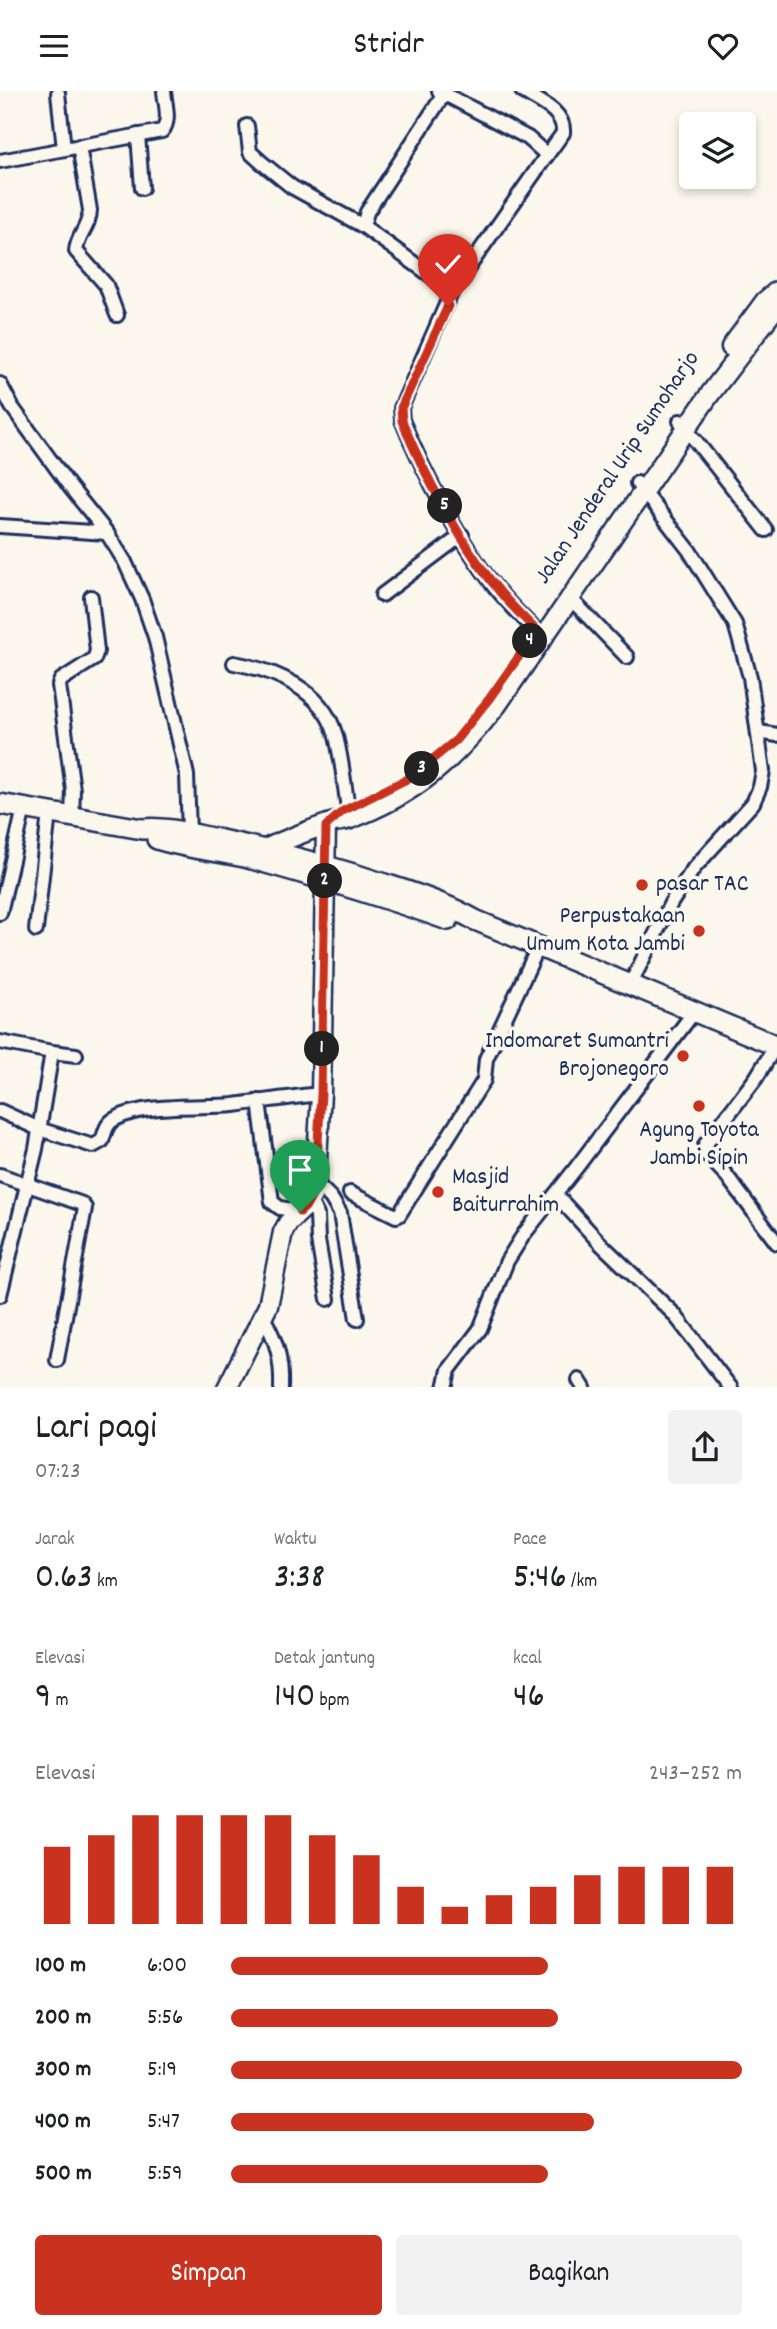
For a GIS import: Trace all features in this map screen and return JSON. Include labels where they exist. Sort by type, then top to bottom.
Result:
[{"type":"main road","points":[[0,804],[142,829],[153,827],[189,833],[326,874],[426,897],[776,1048]]},
{"type":"main road","points":[[142,829],[148,835],[163,841],[257,854]]},
{"type":"main road","points":[[326,874],[535,954],[624,984],[691,1016],[776,1048]]},
{"type":"street","points":[[0,161],[162,131],[167,126],[164,91]]},
{"type":"street","points":[[522,91],[557,113],[562,120],[563,133],[452,291],[400,411],[427,473],[462,535],[497,589],[540,634]]},
{"type":"street","points":[[363,226],[367,212],[443,92],[528,138],[547,155]]},
{"type":"street","points":[[58,93],[64,149]]},
{"type":"street","points":[[247,127],[250,152],[292,187],[363,226],[452,291]]},
{"type":"street","points":[[138,135],[142,188]]},
{"type":"street","points":[[79,146],[90,218],[77,242],[76,251],[106,285],[117,315]]},
{"type":"street","name":"Jalan Jenderal Urip Sumoharjo","points":[[330,824],[347,821],[396,799],[454,756],[497,705],[540,634],[684,424],[755,314],[777,291]]},
{"type":"street","name":"Jalan Jenderal Urip Sumoharjo","points":[[684,424],[777,306]]},
{"type":"street","points":[[0,384],[12,407],[62,477],[107,533],[125,562],[149,616],[187,775],[189,833]]},
{"type":"street","points":[[684,424],[766,530]]},
{"type":"street","points":[[624,984],[694,868],[753,803],[763,771],[750,677],[735,624],[689,550],[641,487]]},
{"type":"street","name":"Jalan Jenderal Urip Sumoharjo","points":[[330,824],[338,814],[348,808],[399,785],[456,740],[571,599],[641,487]]},
{"type":"street","points":[[0,526],[107,533]]},
{"type":"street","points":[[382,595],[462,535]]},
{"type":"street","points":[[72,817],[74,790],[59,685],[61,680],[94,659],[97,651],[91,597]]},
{"type":"street","points":[[571,599],[626,657]]},
{"type":"street","points":[[234,663],[264,668],[318,702],[335,734],[348,808]]},
{"type":"street","points":[[759,732],[777,736]]},
{"type":"street","points":[[0,913],[24,808]]},
{"type":"street","points":[[36,930],[49,813]]},
{"type":"street","points":[[228,1387],[268,1306],[280,1239],[288,1223],[314,1194],[321,1094],[326,874],[330,824],[257,854]]},
{"type":"street","points":[[350,1193],[398,1215],[484,1080],[486,1059],[535,954]]},
{"type":"street","points":[[445,1387],[452,1364],[480,1329],[515,1247],[691,1016]]},
{"type":"street","points":[[0,1042],[76,1055]]},
{"type":"street","points":[[776,1048],[757,1078],[705,1145],[706,1154],[726,1175],[777,1243]]},
{"type":"street","points":[[0,1295],[27,1186],[52,1052]]},
{"type":"street","points":[[0,1111],[39,1129],[95,1146],[102,1142],[108,1124],[129,1114],[162,1108],[233,1105],[321,1094]]},
{"type":"street","points":[[259,1101],[272,1202],[280,1208],[305,1206],[317,1215],[318,1240],[328,1299]]},
{"type":"street","points":[[0,1175],[85,1207],[57,1360]]},
{"type":"street","points":[[315,1182],[331,1198],[340,1213],[357,1319]]},
{"type":"street","points":[[556,1195],[601,1244],[674,1314],[730,1387]]},
{"type":"street","points":[[264,1317],[274,1334],[281,1355],[281,1387]]},
{"type":"place","name":"pasar TAC","points":[[642,885]]},
{"type":"place","name":"Perpustakaan Umum Kota Jambi","points":[[699,931]]},
{"type":"place","name":"Indomaret Sumantri Brojonegoro","points":[[683,1056]]},
{"type":"place","name":"Agung Toyota Jambi Sipin","points":[[699,1106]]},
{"type":"place","name":"Masjid Baiturrahim","points":[[438,1192]]},
{"type":"route","points":[[300,1212],[315,1190],[321,1094],[326,826],[343,811],[399,785],[456,740],[537,631],[497,589],[479,563],[453,521],[402,421],[401,408],[448,306]]}]
